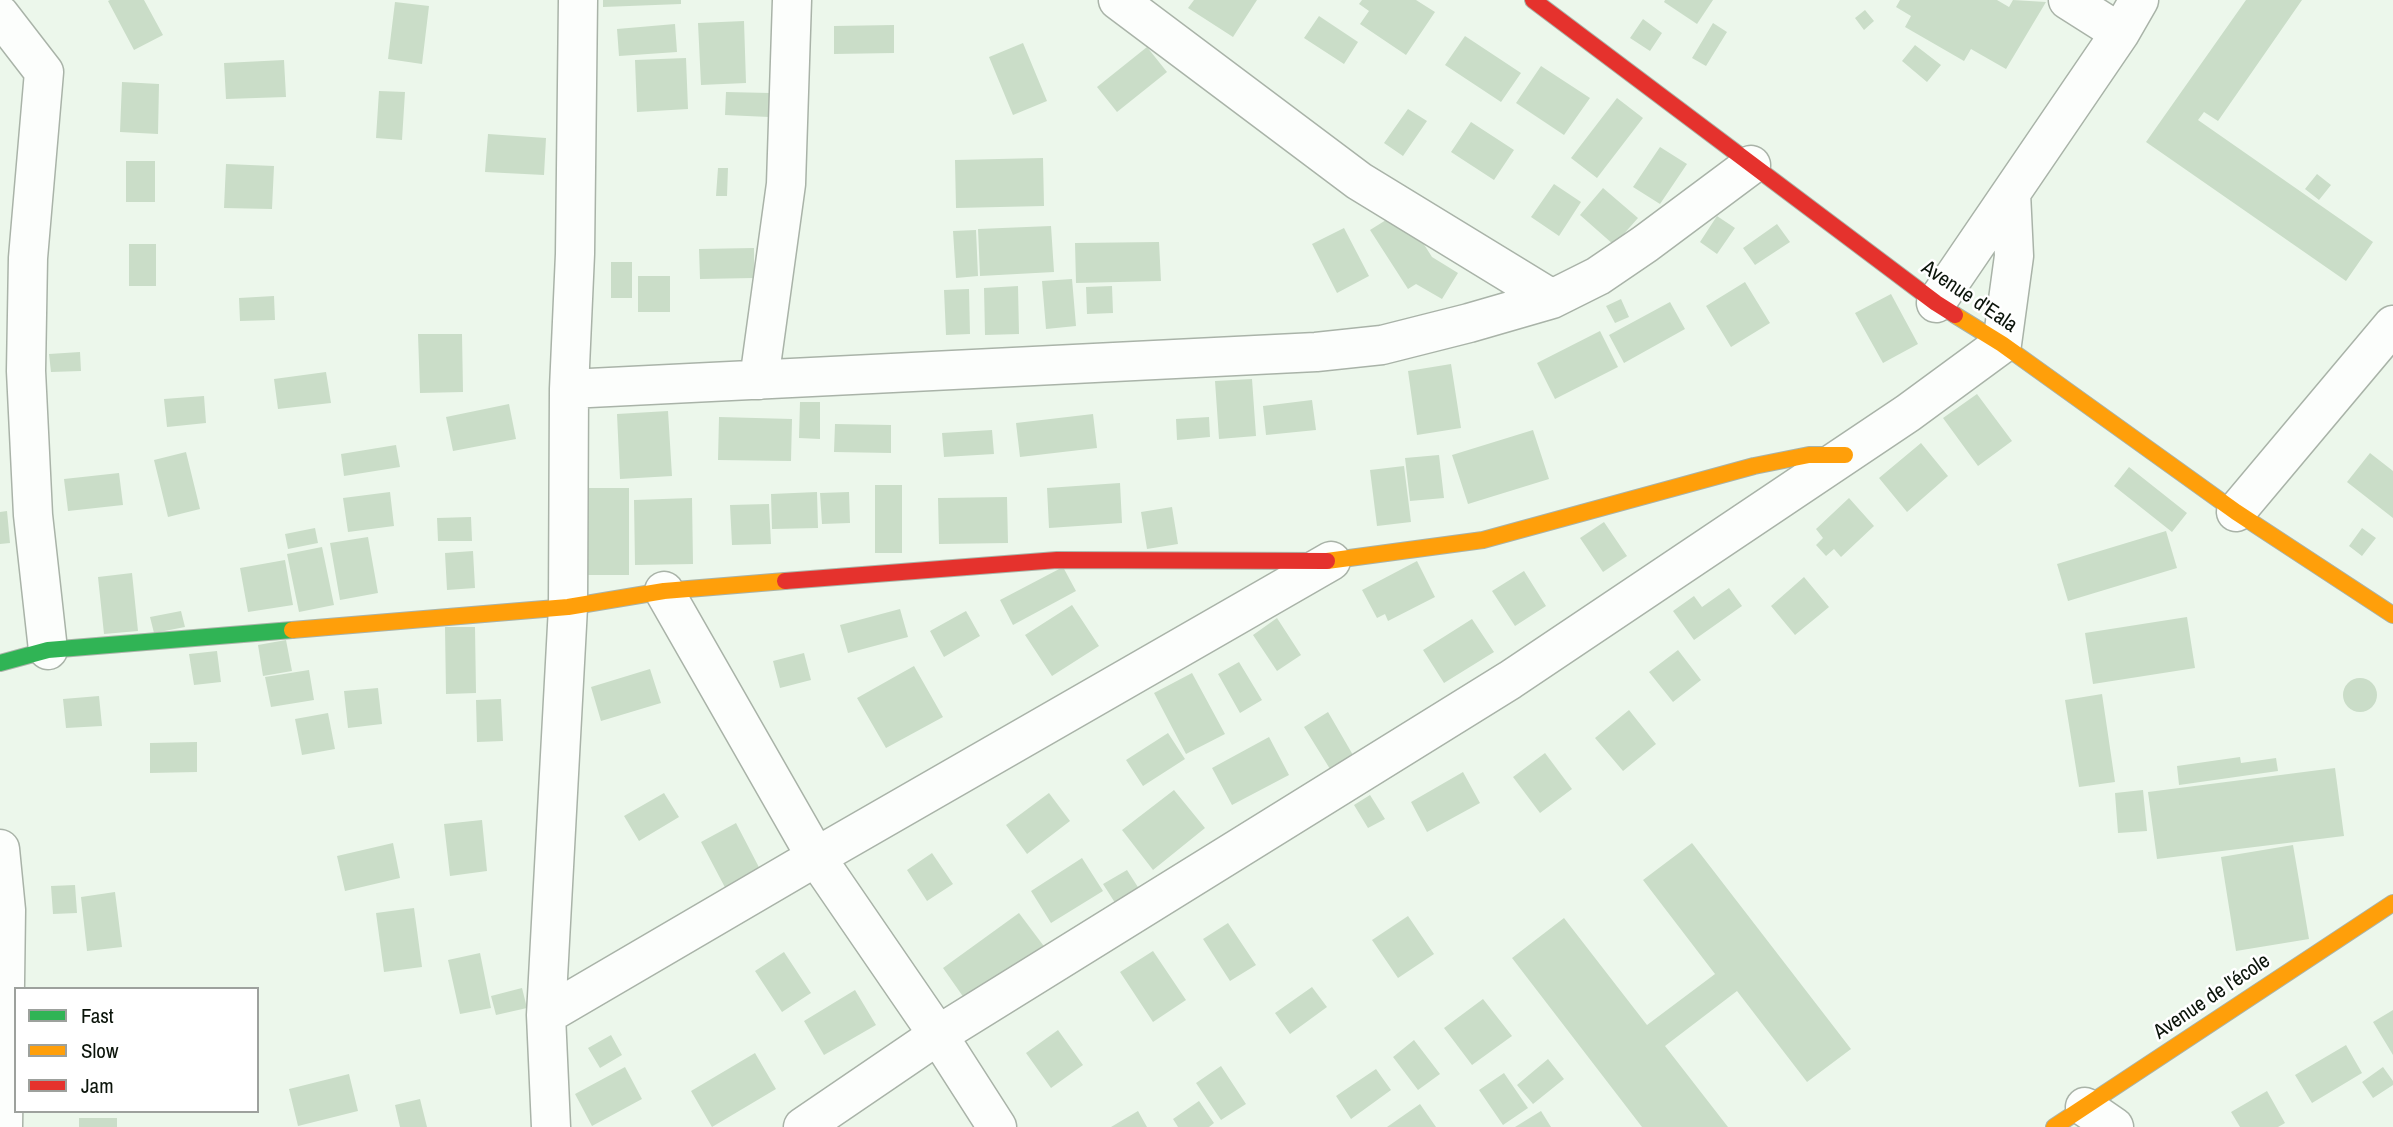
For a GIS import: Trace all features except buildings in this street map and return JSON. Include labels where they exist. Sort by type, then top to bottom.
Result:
[{"type":"street","points":[[551,1127],[546,1015],[568,607],[569,389],[575,254],[578,0]]},
{"type":"street","points":[[759,380],[786,184],[792,0]]},
{"type":"street","points":[[1118,0],[1359,181],[1552,299]]},
{"type":"street","name":"Avenue d'Eala","points":[[1533,0],[1936,303],[2003,344],[2236,512],[2393,615]]},
{"type":"street","points":[[2068,0],[2120,33]]},
{"type":"street","points":[[1936,303],[2120,33],[2139,0]]},
{"type":"street","points":[[0,15],[44,72],[29,258],[26,371],[33,515],[48,650]]},
{"type":"street","points":[[569,389],[1316,352],[1382,345],[1552,299],[1598,276],[1751,165]]},
{"type":"street","points":[[803,1127],[938,1035],[1510,680],[1908,413],[2003,344],[2014,256],[2011,193]]},
{"type":"street","points":[[2236,512],[2393,325]]},
{"type":"street","points":[[0,663],[48,650],[568,607],[664,592],[1057,560],[1331,561],[1483,540],[1754,466],[1809,455],[1845,455]]},
{"type":"street","points":[[546,1015],[816,856],[1331,561]]},
{"type":"street","points":[[664,592],[816,856],[997,1127]]},
{"type":"street","points":[[0,849],[6,910],[3,1127]]},
{"type":"street","name":"Avenue de l'école","points":[[2085,1120],[2393,903]]},
{"type":"traffic: fast","points":[[0,663],[48,650],[292,630]]},
{"type":"traffic: slow","points":[[1955,315],[2002,344],[2236,512],[2393,615]]},
{"type":"traffic: slow","points":[[1327,561],[1483,540],[1754,466],[1809,455],[1845,455]]},
{"type":"traffic: slow","points":[[292,630],[568,607],[664,591],[785,581]]},
{"type":"traffic: slow","points":[[2054,1127],[2393,903]]},
{"type":"traffic: jam","points":[[1533,0],[1955,315]]},
{"type":"traffic: jam","points":[[785,581],[1057,560],[1327,561]]}]
